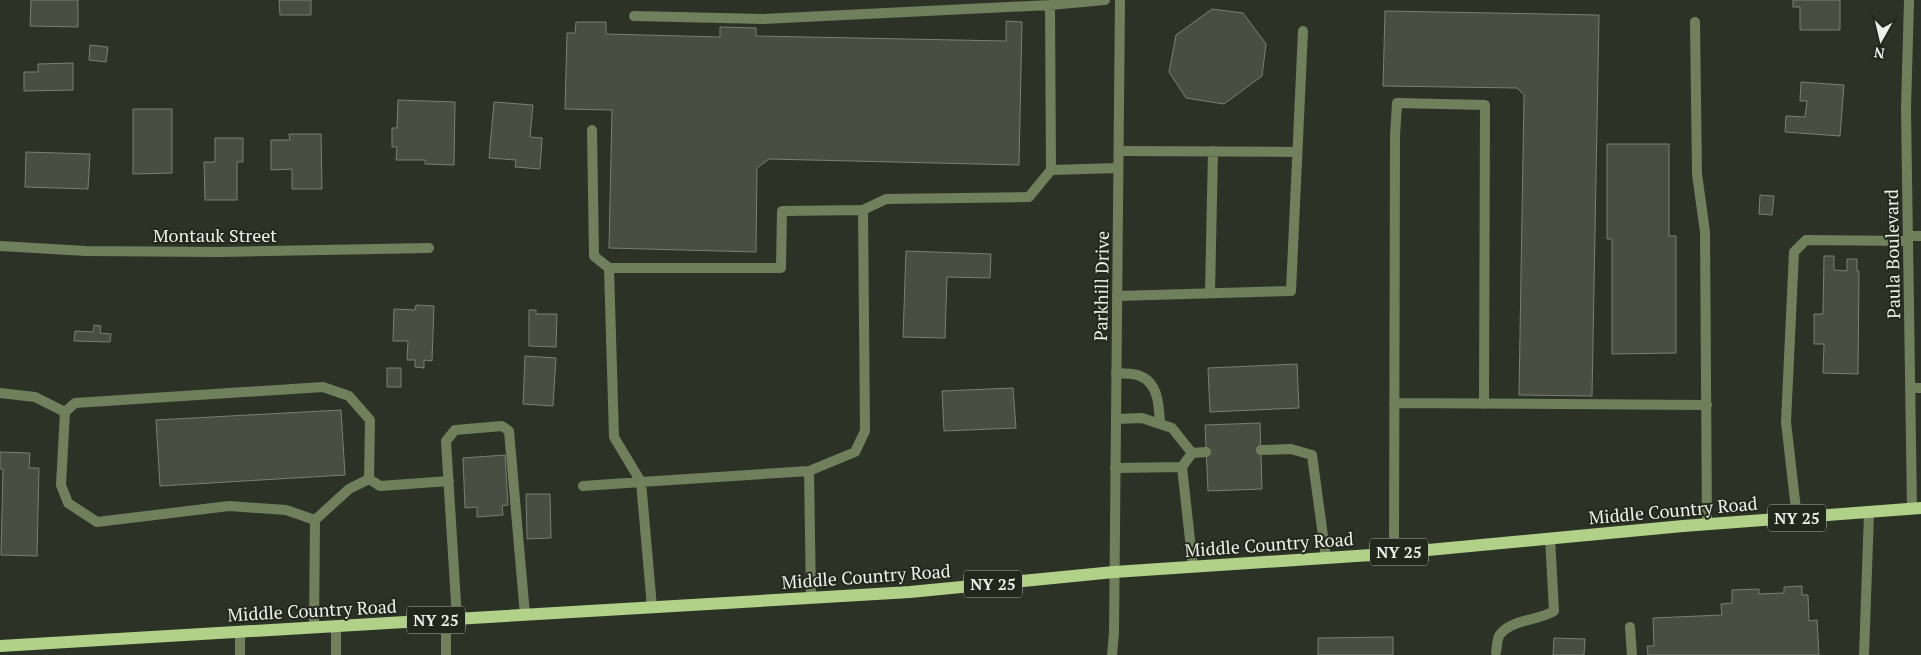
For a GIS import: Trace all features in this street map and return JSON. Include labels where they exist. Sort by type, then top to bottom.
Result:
[{"type":"main road","name":"Middle Country Road","points":[[0,646],[910,592],[1114,572],[1394,553],[1707,524],[1916,508]]},
{"type":"street","points":[[634,16],[763,19],[1050,5],[1105,0]]},
{"type":"street","name":"Parkhill Drive","points":[[1112,655],[1114,633],[1120,0]]},
{"type":"street","name":"Paula Boulevard","points":[[1910,0],[1906,109],[1910,388],[1916,508]]},
{"type":"street","points":[[592,130],[594,256],[609,268],[781,268],[782,211],[863,210],[886,199],[1029,197],[1051,170],[1050,5]]},
{"type":"street","points":[[1694,22],[1697,174],[1705,232],[1707,524]]},
{"type":"street","points":[[1117,296],[1291,291],[1303,31]]},
{"type":"street","points":[[1394,553],[1395,136],[1397,103],[1485,105],[1484,404]]},
{"type":"street","points":[[1119,150],[1297,152]]},
{"type":"street","points":[[1210,293],[1214,151]]},
{"type":"street","points":[[1051,170],[1118,168]]},
{"type":"street","points":[[583,486],[809,470],[855,452],[865,431],[863,210]]},
{"type":"street","points":[[1797,518],[1786,422],[1794,252],[1806,240],[1908,239],[1921,236]]},
{"type":"street","name":"Montauk Street","points":[[0,246],[86,251],[220,252],[429,248]]},
{"type":"street","points":[[609,268],[614,437],[641,482],[652,607]]},
{"type":"street","points":[[1116,373],[1140,376],[1149,383],[1156,394],[1160,424]]},
{"type":"street","points":[[315,520],[286,510],[229,506],[97,522],[68,502],[61,485],[66,412],[75,403],[323,387],[348,396],[370,420],[370,479]]},
{"type":"street","points":[[1910,388],[1921,388]]},
{"type":"street","points":[[0,393],[36,397],[66,412]]},
{"type":"street","points":[[1394,403],[1707,405]]},
{"type":"street","points":[[1116,419],[1142,418],[1172,428],[1192,453]]},
{"type":"street","points":[[446,655],[452,619],[449,481],[446,441],[455,430],[502,426],[509,431],[524,614]]},
{"type":"street","points":[[1261,450],[1291,449],[1312,455],[1326,558]]},
{"type":"street","points":[[1192,453],[1206,452]]},
{"type":"street","points":[[1192,453],[1182,468],[1193,567]]},
{"type":"street","points":[[1115,468],[1182,468]]},
{"type":"street","points":[[809,470],[811,598]]},
{"type":"street","points":[[370,479],[380,486],[449,481]]},
{"type":"street","points":[[314,627],[315,520],[349,490],[370,479]]},
{"type":"street","points":[[1864,655],[1869,513]]},
{"type":"street","points":[[1496,652],[1498,637],[1504,630],[1512,625],[1547,616],[1554,612],[1550,538]]},
{"type":"street","points":[[336,626],[336,655]]},
{"type":"street","points":[[1630,627],[1632,655]]},
{"type":"street","points":[[240,632],[240,655]]},
{"type":"building","points":[[31,0],[78,0],[78,27],[30,26]]},
{"type":"building","points":[[279,0],[311,0],[311,15],[280,15]]},
{"type":"building","points":[[1793,0],[1840,0],[1840,30],[1800,30],[1800,7],[1793,7]]},
{"type":"building","points":[[1212,9],[1243,13],[1266,44],[1262,76],[1224,104],[1186,98],[1169,72],[1176,35]]},
{"type":"building","points":[[1385,11],[1599,15],[1592,396],[1519,395],[1524,95],[1517,88],[1383,86]]},
{"type":"building","points":[[1006,21],[1022,22],[1019,165],[769,159],[757,168],[756,252],[609,248],[612,110],[565,109],[567,33],[575,33],[576,22],[606,22],[606,34],[720,37],[720,27],[756,28],[756,36],[1006,41]]},
{"type":"building","points":[[90,45],[108,47],[106,62],[89,60]]},
{"type":"building","points":[[73,63],[73,90],[24,91],[24,72],[38,72],[38,64]]},
{"type":"building","points":[[1801,82],[1844,85],[1840,136],[1785,132],[1786,116],[1805,117],[1807,101],[1800,101]]},
{"type":"building","points":[[398,100],[455,102],[454,165],[425,164],[425,160],[396,160],[397,147],[392,147],[392,128],[397,128]]},
{"type":"building","points":[[494,102],[533,105],[530,137],[542,138],[540,169],[515,167],[516,160],[489,158]]},
{"type":"building","points":[[133,109],[172,109],[172,173],[133,174]]},
{"type":"building","points":[[289,134],[321,134],[322,189],[292,189],[292,169],[271,170],[271,140],[290,140]]},
{"type":"building","points":[[215,138],[243,138],[243,162],[237,162],[237,200],[205,200],[204,162],[215,162]]},
{"type":"building","points":[[1607,144],[1669,144],[1669,236],[1676,236],[1676,353],[1612,354],[1612,239],[1607,239]]},
{"type":"building","points":[[26,152],[90,154],[88,189],[25,187]]},
{"type":"building","points":[[1760,195],[1774,196],[1772,215],[1759,214]]},
{"type":"building","points":[[906,251],[991,254],[990,278],[947,277],[945,338],[903,337]]},
{"type":"building","points":[[1824,256],[1834,256],[1834,270],[1847,271],[1847,259],[1857,259],[1857,271],[1859,271],[1858,374],[1823,373],[1824,344],[1814,344],[1814,314],[1823,314]]},
{"type":"building","points":[[416,305],[434,306],[432,361],[424,360],[424,368],[415,367],[415,360],[407,360],[408,341],[393,341],[394,309],[415,310]]},
{"type":"building","points":[[529,310],[536,310],[536,314],[557,314],[556,347],[529,346]]},
{"type":"building","points":[[94,325],[101,326],[100,333],[111,334],[110,342],[74,341],[75,331],[93,332]]},
{"type":"building","points":[[525,356],[556,358],[553,406],[523,404]]},
{"type":"building","points":[[1297,364],[1299,408],[1210,412],[1208,368]]},
{"type":"building","points":[[387,368],[401,368],[401,387],[387,387]]},
{"type":"building","points":[[1013,388],[1016,428],[944,431],[942,391]]},
{"type":"building","points":[[341,410],[345,475],[160,486],[156,420]]},
{"type":"building","points":[[1260,423],[1262,489],[1208,491],[1205,425]]},
{"type":"building","points":[[0,452],[30,453],[29,468],[39,468],[37,556],[1,555],[3,469],[0,469]]},
{"type":"building","points":[[505,455],[508,505],[502,506],[503,515],[477,517],[477,507],[465,508],[463,458]]},
{"type":"building","points":[[526,494],[550,494],[551,538],[527,539]]},
{"type":"building","points":[[1802,586],[1802,595],[1808,595],[1809,621],[1817,620],[1819,655],[1648,655],[1647,646],[1654,646],[1653,618],[1722,615],[1721,604],[1732,603],[1732,590],[1759,589],[1759,594],[1784,593],[1784,587]]},
{"type":"building","points":[[1393,637],[1393,655],[1318,655],[1318,638]]},
{"type":"building","points":[[1554,638],[1585,639],[1584,655],[1553,655]]}]
